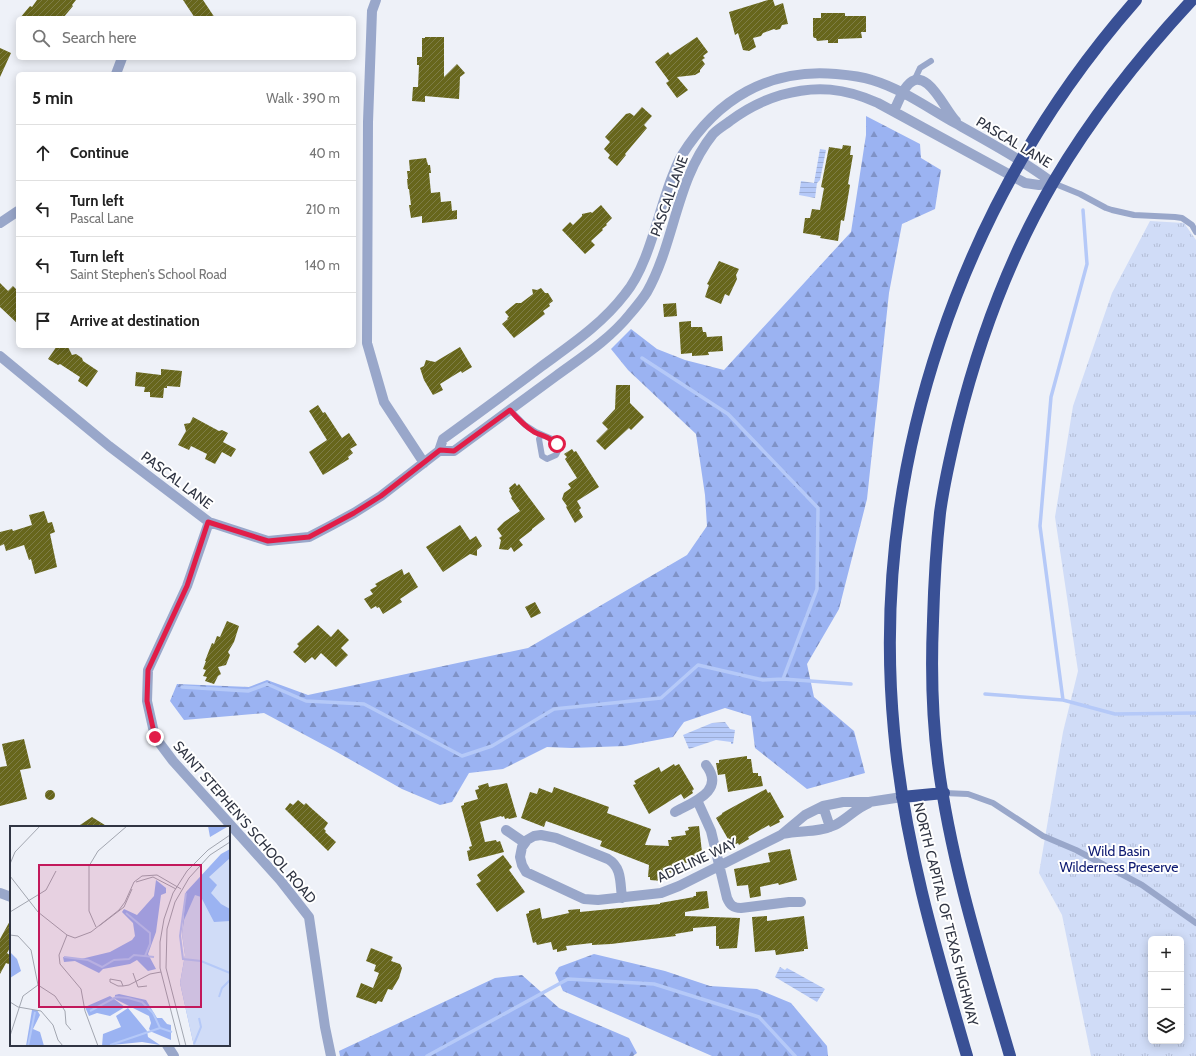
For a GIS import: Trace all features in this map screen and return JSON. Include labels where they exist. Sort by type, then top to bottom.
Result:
[{"type":"highway","name":"NORTH CAPITAL OF TEXAS HIGHWAY","points":[[967,1056],[919,877],[902,797],[894,730],[891,687],[891,610],[893,569],[907,468],[921,401],[949,314],[978,242],[1011,176],[1049,114],[1095,50],[1136,0]]},
{"type":"highway","name":"NORTH CAPITAL OF TEXAS HIGHWAY","points":[[1010,1056],[970,914],[955,853],[938,764],[934,716],[932,648],[934,580],[940,513],[947,474],[965,396],[988,323],[1016,255],[1053,183],[1088,128],[1126,76],[1192,0]]},
{"type":"highway","points":[[902,797],[944,793]]},
{"type":"street","points":[[376,0],[372,11],[368,122],[367,343],[384,402],[424,464]]},
{"type":"street","points":[[117,72],[121,60]]},
{"type":"street","name":"PASCAL LANE","points":[[0,356],[109,446],[208,522],[268,541],[309,537],[354,513],[381,496],[424,464],[440,450],[443,439],[588,332],[612,310],[627,293],[638,274],[648,250],[680,157],[699,130],[720,108],[745,91],[787,76],[815,73],[845,75],[872,80],[903,93],[963,127],[1020,160],[1053,183]]},
{"type":"street","points":[[865,97],[872,80]]},
{"type":"street","points":[[894,111],[907,86],[914,81],[923,81],[937,94],[950,116],[963,127]]},
{"type":"street","name":"PASCAL LANE","points":[[440,450],[454,451],[607,339],[629,315],[646,293],[658,268],[688,175],[700,153],[714,133],[743,111],[759,102],[787,93],[803,90],[834,90],[854,93],[894,111],[1011,176],[1029,184],[1039,185],[1053,183]]},
{"type":"street","points":[[720,108],[730,121]]},
{"type":"street","points":[[661,210],[675,217]]},
{"type":"street","points":[[0,223],[16,212]]},
{"type":"street","name":"SAINT STEPHEN'S SCHOOL ROAD","points":[[208,522],[187,586],[148,670],[147,701],[155,737],[173,761],[280,880],[309,917],[325,1027],[331,1056]]},
{"type":"street","points":[[675,812],[708,792],[711,785],[712,774],[706,764]]},
{"type":"street","name":"ADELINE WAY","points":[[525,843],[521,852],[520,861],[526,872],[584,899],[594,900],[622,898],[668,891],[780,835],[805,815],[823,806],[843,802],[873,801],[902,797]]},
{"type":"street","points":[[697,800],[710,826],[730,905],[741,908],[801,902]]},
{"type":"street","name":"ADELINE WAY","points":[[780,835],[813,831],[830,827],[843,820],[862,806],[873,801]]},
{"type":"street","points":[[823,806],[830,827]]},
{"type":"street","points":[[506,830],[525,843],[534,836],[550,836],[608,859],[613,862],[618,869],[622,898]]},
{"type":"street","points":[[0,893],[10,897]]},
{"type":"street","points":[[168,1046],[174,1056]]},
{"type":"lane","points":[[914,81],[920,68],[931,61]]},
{"type":"lane","points":[[1053,183],[1087,197],[1112,210],[1134,215],[1182,218],[1192,224],[1196,232]]},
{"type":"lane","points":[[510,410],[525,425],[541,435]]},
{"type":"lane","points":[[944,793],[968,794],[992,803],[1043,836],[1076,850],[1142,885],[1196,923]]},
{"type":"green space","points":[[866,116],[920,144],[921,158],[941,170],[935,209],[902,224],[889,293],[867,499],[839,609],[807,664],[814,697],[854,731],[865,773],[807,789],[755,748],[751,716],[725,708],[684,722],[673,737],[625,746],[572,748],[547,747],[503,769],[469,773],[452,802],[440,805],[402,789],[264,713],[184,720],[170,701],[177,684],[249,687],[267,680],[308,695],[528,648],[687,555],[707,526],[705,495],[696,434],[628,370],[611,349],[631,329],[657,349],[685,360],[724,370],[851,232],[866,135]]},
{"type":"green space","name":"Wild Basin Wilderness Preserve","points":[[1150,221],[1184,223],[1196,240],[1196,1056],[1091,1056],[1062,915],[1039,873],[1063,732],[1078,671],[1055,517],[1073,406],[1112,293]]},
{"type":"green space","points":[[594,954],[665,971],[710,986],[757,989],[791,1003],[827,1046],[828,1056],[712,1056],[563,991],[555,973],[559,967]]},
{"type":"green space","points":[[522,975],[559,1008],[629,1038],[637,1053],[633,1056],[340,1056],[339,1051],[495,978]]},
{"type":"shaded area","points":[[820,149],[826,150],[820,180],[817,183],[815,198],[799,195],[801,181],[814,183]]},
{"type":"shaded area","points":[[725,722],[730,729],[735,730],[733,744],[731,744],[731,742],[716,740],[689,749],[683,735],[712,723]]},
{"type":"shaded area","points":[[780,967],[785,970],[787,968],[825,989],[817,1002],[775,977]]},
{"type":"building","points":[[37,0],[76,0],[65,16],[22,16],[30,6],[32,7]]},
{"type":"building","points":[[183,0],[203,0],[214,16],[194,16]]},
{"type":"building","points":[[768,0],[773,0],[775,6],[783,3],[788,24],[782,25],[780,29],[774,29],[763,33],[761,36],[753,38],[756,47],[749,51],[743,50],[738,33],[735,35],[729,12]]},
{"type":"building","points":[[821,13],[845,13],[845,16],[866,16],[866,32],[861,32],[862,38],[838,39],[838,43],[828,43],[828,40],[817,41],[813,36],[813,18],[821,18]]},
{"type":"building","points":[[444,37],[444,77],[457,64],[465,73],[460,77],[459,99],[425,96],[425,102],[412,101],[413,87],[418,87],[419,65],[417,65],[417,57],[422,57],[422,38]]},
{"type":"building","points":[[697,37],[708,52],[703,56],[705,58],[702,60],[705,64],[700,72],[695,75],[677,77],[688,90],[677,98],[666,83],[669,81],[655,62],[668,52],[670,55]]},
{"type":"building","points":[[0,48],[11,53],[0,77]]},
{"type":"building","points":[[642,107],[652,116],[644,125],[647,128],[617,166],[608,158],[610,155],[604,149],[610,142],[605,137],[626,114],[630,113],[634,116]]},
{"type":"building","points":[[843,145],[851,146],[850,155],[853,155],[844,221],[841,220],[838,241],[803,233],[805,218],[810,218],[812,209],[820,210],[824,188],[821,187],[829,147],[842,149]]},
{"type":"building","points":[[426,158],[428,165],[430,165],[431,173],[429,173],[431,193],[440,192],[441,202],[451,201],[452,211],[457,210],[457,219],[422,223],[422,216],[411,218],[409,205],[411,205],[407,179],[407,171],[410,171],[409,160]]},
{"type":"building","points":[[601,205],[612,218],[602,229],[603,230],[591,241],[595,245],[585,254],[562,230],[570,222],[573,225],[582,216],[582,214],[592,213]]},
{"type":"building","points":[[719,261],[739,269],[736,275],[737,279],[729,296],[725,294],[721,304],[705,297],[709,285],[707,284]]},
{"type":"building","points":[[0,283],[8,291],[13,286],[16,289],[16,322],[0,307]]},
{"type":"building","points":[[541,288],[545,293],[548,293],[553,301],[549,304],[550,306],[543,311],[545,314],[514,338],[502,324],[509,317],[505,312],[516,303],[521,303],[533,294],[532,289],[537,290]]},
{"type":"building","points":[[676,303],[677,316],[664,317],[663,304]]},
{"type":"building","points":[[691,321],[691,327],[702,327],[703,332],[706,332],[707,337],[722,336],[723,351],[708,352],[709,355],[692,356],[692,353],[681,354],[679,322]]},
{"type":"building","points":[[460,347],[472,367],[462,373],[461,371],[440,384],[443,390],[433,395],[424,380],[420,368],[424,366],[426,360],[435,362]]},
{"type":"building","points":[[56,348],[68,348],[72,355],[76,354],[82,358],[83,361],[98,371],[87,387],[78,381],[80,377],[60,364],[58,365],[48,359]]},
{"type":"building","points":[[161,369],[182,371],[180,387],[167,386],[167,388],[164,388],[163,398],[150,397],[150,392],[144,392],[145,387],[135,386],[136,372],[161,375]]},
{"type":"building","points":[[616,385],[630,385],[630,403],[644,417],[631,430],[629,428],[605,450],[596,441],[608,429],[602,423],[615,409]]},
{"type":"building","points":[[318,405],[323,413],[325,412],[342,438],[349,433],[357,445],[350,449],[353,453],[348,457],[349,459],[323,475],[309,452],[327,440],[309,411]]},
{"type":"building","points":[[193,417],[219,431],[222,430],[228,433],[223,442],[236,449],[231,457],[222,452],[215,464],[205,459],[207,454],[191,446],[189,450],[178,445],[186,431],[184,424],[190,423]]},
{"type":"building","points":[[572,449],[574,452],[576,451],[599,487],[577,501],[581,508],[579,510],[583,517],[575,523],[562,499],[564,493],[571,488],[568,484],[577,478],[565,459],[567,457],[564,454]]},
{"type":"building","points":[[515,483],[517,486],[519,484],[545,519],[519,540],[523,545],[514,552],[511,547],[508,550],[499,549],[501,540],[499,538],[502,536],[497,529],[520,511],[511,498],[512,497],[509,491],[509,488]]},
{"type":"building","points":[[44,511],[48,523],[52,522],[55,532],[50,534],[57,567],[35,574],[31,559],[29,560],[24,545],[6,551],[4,544],[0,546],[0,532],[12,529],[13,531],[32,525],[29,515]]},
{"type":"building","points":[[460,525],[470,540],[476,536],[482,546],[477,550],[477,556],[470,554],[443,572],[426,547]]},
{"type":"building","points":[[402,569],[404,575],[409,572],[418,587],[400,599],[402,602],[383,614],[379,607],[377,608],[376,606],[371,609],[364,599],[373,594],[370,590],[377,586],[375,584]]},
{"type":"building","points":[[535,602],[541,613],[531,618],[525,607]]},
{"type":"building","points":[[227,621],[239,626],[234,642],[228,652],[230,655],[226,665],[218,667],[221,674],[218,676],[214,684],[205,681],[207,677],[203,676],[206,670],[203,669],[212,643],[214,644],[217,636],[220,637]]},
{"type":"building","points":[[318,625],[331,637],[338,629],[349,640],[341,648],[348,655],[336,667],[321,653],[315,660],[312,657],[305,663],[293,652],[299,646],[297,644]]},
{"type":"building","points":[[24,739],[31,768],[20,770],[27,799],[0,806],[0,767],[7,766],[2,744]]},
{"type":"building","points":[[747,756],[747,759],[751,759],[753,773],[758,773],[758,776],[761,776],[763,786],[728,792],[725,774],[718,775],[716,763],[719,763],[719,760]]},
{"type":"building","points":[[674,764],[675,766],[679,764],[694,789],[692,791],[693,793],[684,799],[681,794],[649,814],[633,785],[636,784],[634,781],[659,767],[661,772]]},
{"type":"building","points":[[488,783],[489,787],[507,783],[517,817],[505,819],[504,816],[501,816],[480,822],[485,842],[496,840],[497,842],[500,841],[504,852],[469,861],[467,851],[470,850],[469,847],[472,846],[461,806],[464,805],[464,803],[478,799],[475,790],[479,789],[478,786]]},
{"type":"building","points":[[554,787],[609,807],[607,813],[651,829],[645,845],[669,846],[668,840],[672,840],[671,837],[686,835],[685,831],[689,830],[688,827],[699,826],[703,861],[685,863],[686,870],[662,874],[662,881],[650,880],[650,877],[648,877],[649,865],[600,846],[602,841],[546,821],[544,827],[521,818],[530,792],[537,794],[539,788],[552,793]]},
{"type":"building","points":[[766,789],[768,793],[770,792],[784,817],[779,820],[780,822],[770,827],[769,825],[748,837],[749,839],[739,845],[738,843],[732,846],[716,818],[722,813]]},
{"type":"building","points":[[48,790],[52,790],[54,791],[54,799],[48,800],[45,797],[45,793]]},
{"type":"building","points":[[298,800],[304,805],[306,803],[328,823],[324,829],[326,831],[325,832],[336,842],[328,851],[285,809],[290,803],[293,805]]},
{"type":"building","points":[[92,817],[106,826],[78,826]]},
{"type":"building","points":[[790,849],[797,880],[779,885],[778,883],[760,887],[761,896],[750,898],[748,885],[737,886],[734,869],[770,862],[768,853]]},
{"type":"building","points":[[503,855],[512,867],[509,870],[525,892],[497,912],[476,884],[481,881],[477,875]]},
{"type":"building","points":[[707,891],[709,908],[685,912],[685,916],[740,918],[737,948],[719,949],[719,946],[716,946],[716,926],[693,928],[693,931],[675,934],[676,936],[611,944],[592,945],[592,943],[566,946],[567,950],[557,952],[557,949],[553,950],[551,942],[537,945],[536,942],[533,943],[526,914],[529,913],[529,911],[540,908],[542,919],[569,913],[568,910],[580,909],[580,912],[660,904],[694,897],[693,896],[696,896],[696,892]]},
{"type":"building","points":[[767,916],[767,921],[804,916],[808,949],[804,949],[804,951],[776,955],[775,950],[755,952],[752,917]]},
{"type":"building","points":[[10,921],[10,948],[7,953],[10,955],[10,965],[6,963],[0,974],[0,939]]},
{"type":"building","points":[[371,948],[393,957],[391,961],[400,964],[402,968],[399,978],[392,990],[388,989],[382,1002],[378,1001],[376,1004],[356,997],[361,983],[373,988],[379,973],[374,971],[376,965],[366,961]]},
{"type":"waterway","points":[[1083,210],[1087,264],[1051,397],[1040,526],[1063,700],[1115,714],[1196,713]]},
{"type":"waterway","points":[[642,358],[728,414],[818,508],[817,589],[783,679]]},
{"type":"waterway","points":[[182,687],[248,691],[267,684],[306,701],[364,704],[462,756],[492,746],[554,709],[661,698],[698,665],[763,680],[783,679],[851,684]]},
{"type":"waterway","points":[[985,694],[1063,700]]},
{"type":"waterway","points":[[427,1056],[568,979],[654,984],[759,1017],[795,1056]]},
{"type":"route","points":[[155,737],[147,701],[148,670],[187,586],[208,522],[268,541],[309,537],[354,513],[381,496],[424,464],[440,450],[454,451],[510,410],[525,425],[552,439],[557,444]]}]
